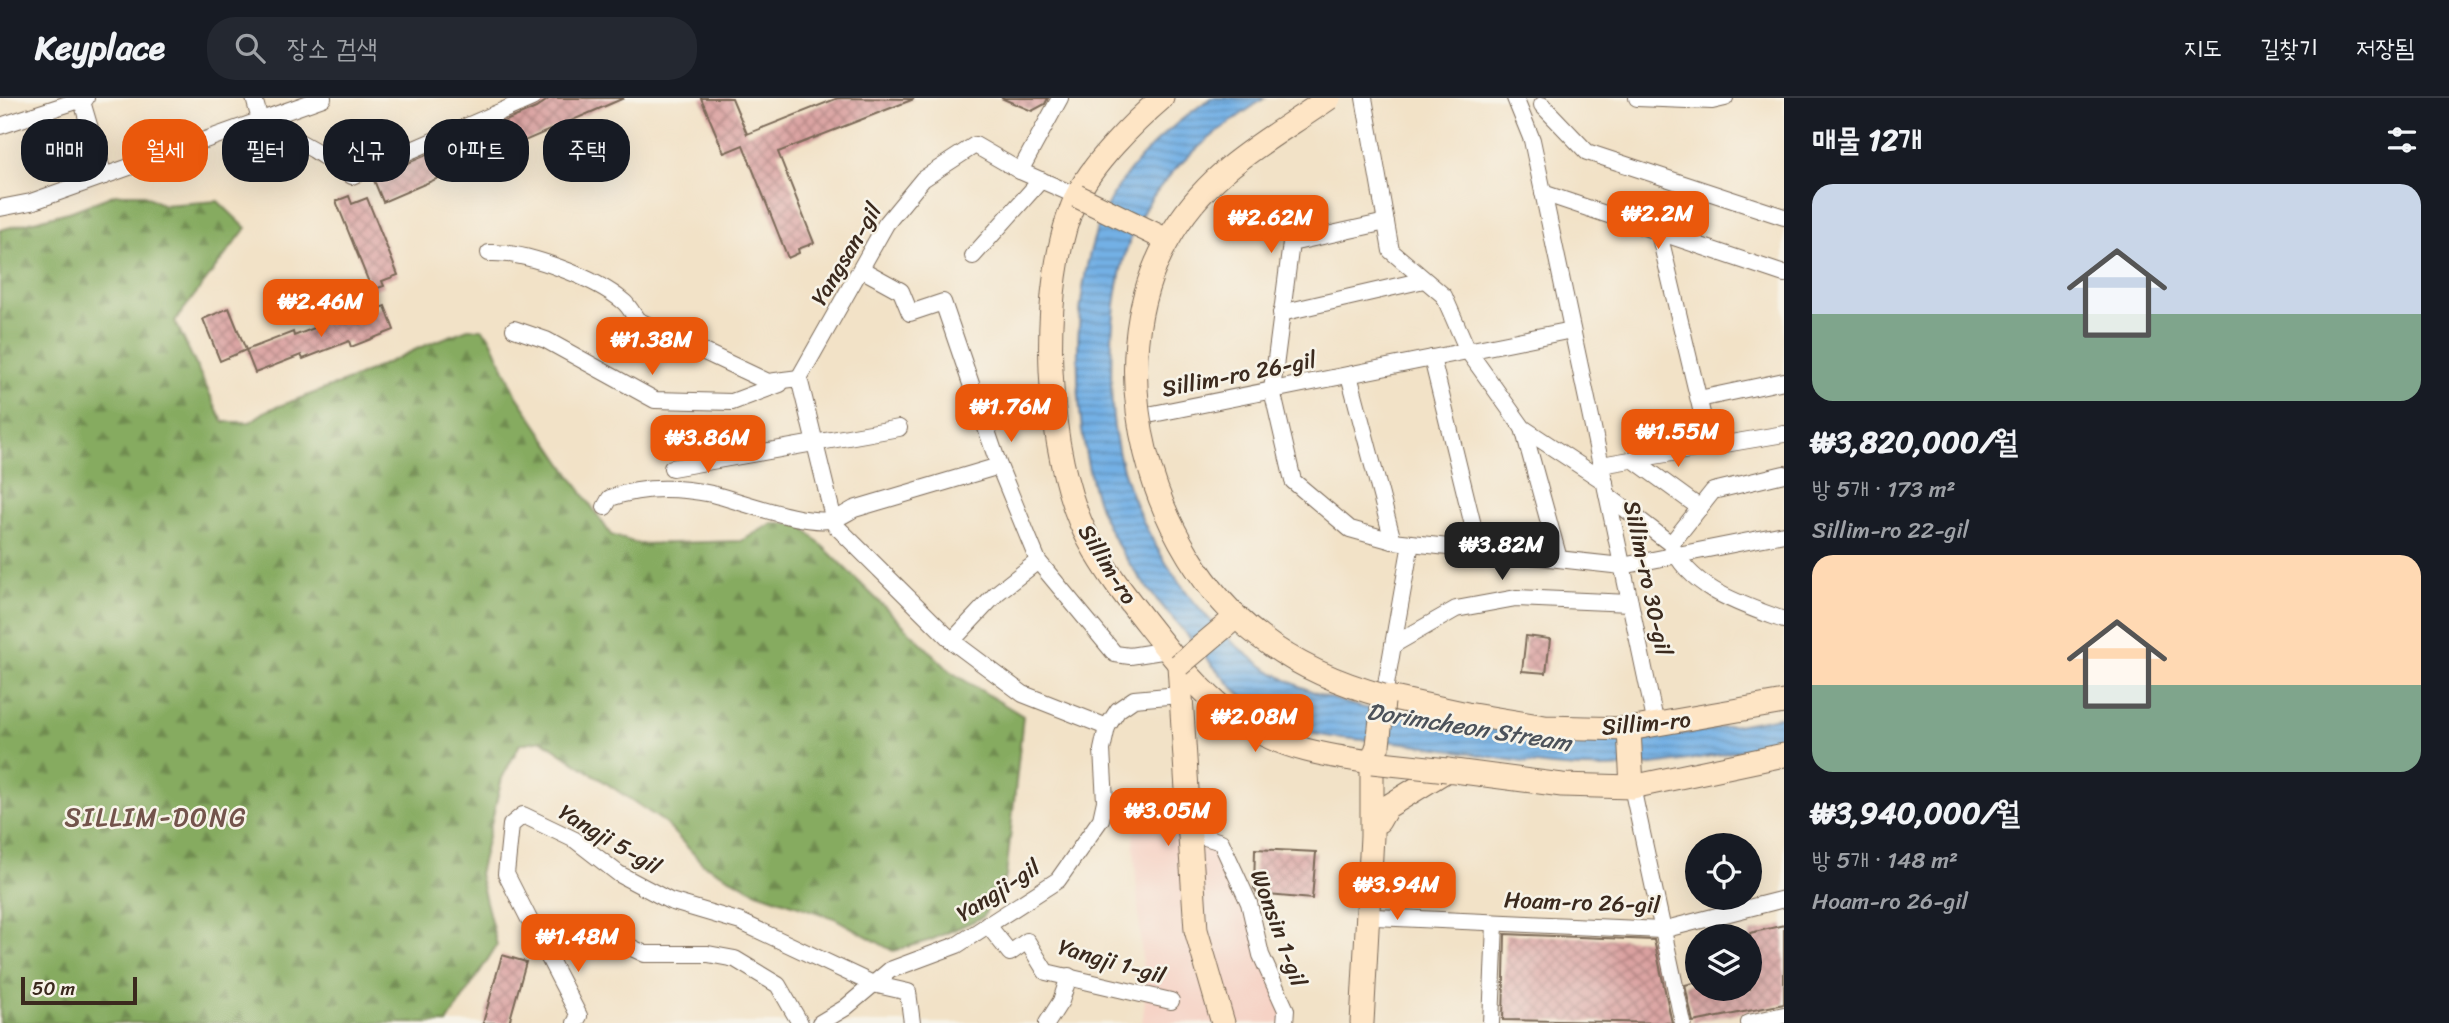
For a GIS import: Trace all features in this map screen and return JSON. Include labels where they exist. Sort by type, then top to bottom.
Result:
[{"type":"main road","name":"Sillim-ro","points":[[1162,98],[1118,141],[1077,196],[1061,245],[1051,315],[1060,453],[1068,489],[1088,538],[1120,589],[1174,657],[1226,711],[1247,726],[1292,748],[1336,757],[1377,755],[1447,771]]},
{"type":"main road","name":"Sillim-ro","points":[[1329,98],[1217,176],[1192,204],[1167,240],[1148,285],[1135,340],[1133,379],[1138,417],[1147,454],[1181,542],[1203,579],[1236,617],[1260,637],[1306,666],[1383,699],[1545,727],[1630,732],[1784,702]]},
{"type":"main road","points":[[1077,196],[1167,240]]},
{"type":"main road","points":[[1223,1023],[1196,930],[1180,695],[1174,657],[1236,617]]},
{"type":"main road","points":[[1370,1023],[1375,917],[1377,755],[1383,699]]},
{"type":"main road","points":[[1630,732],[1632,787]]},
{"type":"main road","points":[[1376,820],[1388,807],[1447,771],[1562,785],[1632,787],[1784,755]]},
{"type":"main road","points":[[1336,757],[1361,784],[1376,820],[1362,1023]]},
{"type":"street","points":[[0,126],[82,98],[88,119]]},
{"type":"street","points":[[254,98],[260,119]]},
{"type":"street","points":[[263,119],[323,98]]},
{"type":"street","points":[[309,147],[352,176],[532,98]]},
{"type":"street","points":[[1020,171],[1060,98]]},
{"type":"street","points":[[1364,98],[1391,251],[1444,296],[1468,351],[1523,428],[1606,488],[1674,550],[1718,596],[1784,620]]},
{"type":"street","name":"Sillim-ro 30-gil","points":[[1515,98],[1532,140],[1656,725]]},
{"type":"street","points":[[1637,98],[1712,101],[1725,98]]},
{"type":"street","points":[[1532,140],[1543,101]]},
{"type":"street","points":[[1543,101],[1587,152],[1784,217]]},
{"type":"street","points":[[108,175],[222,134]]},
{"type":"street","name":"Yangsan-gil","points":[[799,377],[886,224],[923,179],[975,145],[1020,171],[1077,196]]},
{"type":"street","points":[[973,256],[1041,180]]},
{"type":"street","points":[[0,208],[31,202],[87,182]]},
{"type":"street","points":[[1543,193],[1784,274]]},
{"type":"street","points":[[1386,222],[1291,243],[1272,390],[1293,481],[1350,529],[1393,541],[1622,566],[1674,550],[1784,534]]},
{"type":"street","points":[[1660,233],[1710,447]]},
{"type":"street","points":[[489,253],[509,252],[547,263],[586,280],[624,302],[637,320],[768,382],[799,377]]},
{"type":"street","points":[[861,268],[901,291],[911,313],[943,302],[999,466],[1038,561],[1115,654],[1174,657]]},
{"type":"street","points":[[1282,313],[1424,280]]},
{"type":"street","points":[[514,329],[571,353],[654,400],[733,402],[799,377]]},
{"type":"street","name":"Sillim-ro 26-gil","points":[[1138,417],[1572,330]]},
{"type":"street","points":[[1432,358],[1479,550]]},
{"type":"street","name":"Sillim-ro 26-gil","points":[[1349,375],[1393,541]]},
{"type":"street","points":[[799,377],[835,525],[953,641],[1023,694],[1107,727],[1118,710],[1134,699],[1180,695]]},
{"type":"street","points":[[1699,399],[1784,381]]},
{"type":"street","points":[[672,468],[899,428]]},
{"type":"street","points":[[1523,428],[1559,559]]},
{"type":"street","points":[[1601,465],[1784,434]]},
{"type":"street","points":[[1634,460],[1700,508]]},
{"type":"street","points":[[605,508],[610,498],[635,489],[666,489],[712,494],[797,517],[834,520],[854,509],[999,466]]},
{"type":"street","points":[[1674,550],[1713,491],[1784,474]]},
{"type":"street","points":[[1383,699],[1411,543]]},
{"type":"street","points":[[953,641],[997,593],[1038,561]]},
{"type":"street","points":[[1393,645],[1456,609],[1516,598],[1630,603]]},
{"type":"street","name":"Yangji-gil","points":[[820,1023],[848,1015],[873,984],[890,970],[957,945],[1058,880],[1101,819],[1105,801],[1102,750],[1107,727]]},
{"type":"street","points":[[1632,787],[1683,1023]]},
{"type":"street","name":"Yangji 5-gil","points":[[531,925],[506,873],[511,825],[523,815],[575,840],[619,874],[670,901],[741,922],[873,984]]},
{"type":"street","name":"Wonsin 1-gil","points":[[1189,832],[1221,842],[1249,903],[1261,955],[1286,1010],[1285,1023]]},
{"type":"street","name":"Hoam-ro 26-gil","points":[[1375,917],[1662,930],[1784,899]]},
{"type":"street","points":[[1491,1023],[1495,923]]},
{"type":"street","name":"Yangji 1-gil","points":[[987,924],[1010,953],[1027,942],[1046,972],[1171,1001]]},
{"type":"street","points":[[575,1023],[579,1016],[531,925],[568,926],[598,932],[645,954],[708,954],[735,959],[778,985],[800,1023]]},
{"type":"street","points":[[1047,1023],[1061,1001],[1069,976]]},
{"type":"street","points":[[873,984],[908,992],[912,1023]]},
{"type":"street","points":[[1749,1023],[1784,1015]]},
{"type":"shaded area","points":[[1179,790],[1214,833],[1249,903],[1285,1023],[1142,1023],[1145,1001],[1133,834]]},
{"type":"green space","points":[[116,194],[143,194],[163,205],[218,201],[246,228],[175,321],[223,422],[250,422],[266,411],[352,379],[421,347],[468,329],[482,329],[490,337],[517,396],[611,535],[639,544],[741,541],[773,523],[800,524],[951,672],[1023,716],[1006,877],[983,917],[931,940],[893,951],[834,918],[757,892],[703,864],[664,822],[542,740],[520,744],[502,778],[479,874],[497,945],[447,1023],[0,1023],[0,230],[72,211]]},
{"type":"water","name":"Dorimcheon Stream","points":[[1211,98],[1265,98],[1213,135],[1180,164],[1153,196],[1142,214],[1129,243],[1117,289],[1111,374],[1115,434],[1123,471],[1137,509],[1178,581],[1205,614],[1234,643],[1266,668],[1299,686],[1360,707],[1425,720],[1637,737],[1694,732],[1784,716],[1784,742],[1703,758],[1620,768],[1545,765],[1388,741],[1325,736],[1295,729],[1253,706],[1219,673],[1144,584],[1107,525],[1094,491],[1085,451],[1078,362],[1086,272],[1096,233],[1110,200],[1130,170],[1154,143]]},
{"type":"building","points":[[550,98],[624,98],[575,119],[543,119],[543,133],[529,139],[529,119],[510,119],[536,108]]},
{"type":"building","points":[[701,98],[732,98],[747,134],[838,98],[914,99],[778,152],[814,243],[798,249],[799,253],[788,258],[743,145],[724,153]]},
{"type":"building","points":[[1001,98],[1048,98],[1045,104],[1032,111]]},
{"type":"building","points":[[424,156],[424,182],[429,182],[383,202],[375,182],[410,182],[410,162]]},
{"type":"building","points":[[349,196],[352,204],[367,198],[398,275],[382,281],[384,286],[372,290],[336,201]]},
{"type":"building","points":[[385,306],[394,330],[351,347],[349,341],[303,359],[301,355],[255,373],[246,350],[293,332],[294,336],[340,318],[342,323]]},
{"type":"building","points":[[229,308],[246,350],[220,361],[203,319]]},
{"type":"building","points":[[1526,636],[1550,639],[1546,673],[1522,671]]},
{"type":"building","points":[[1255,849],[1316,852],[1312,899],[1257,894],[1254,888]]},
{"type":"building","points":[[1784,925],[1784,1004],[1693,1022],[1688,1001],[1762,1001],[1762,930]]},
{"type":"building","points":[[1505,934],[1654,940],[1672,1023],[1503,1020]]},
{"type":"building","points":[[502,955],[526,962],[509,1023],[483,1023]]},
{"type":"district","name":"SILLIM-DONG","points":[[156,817]]}]
